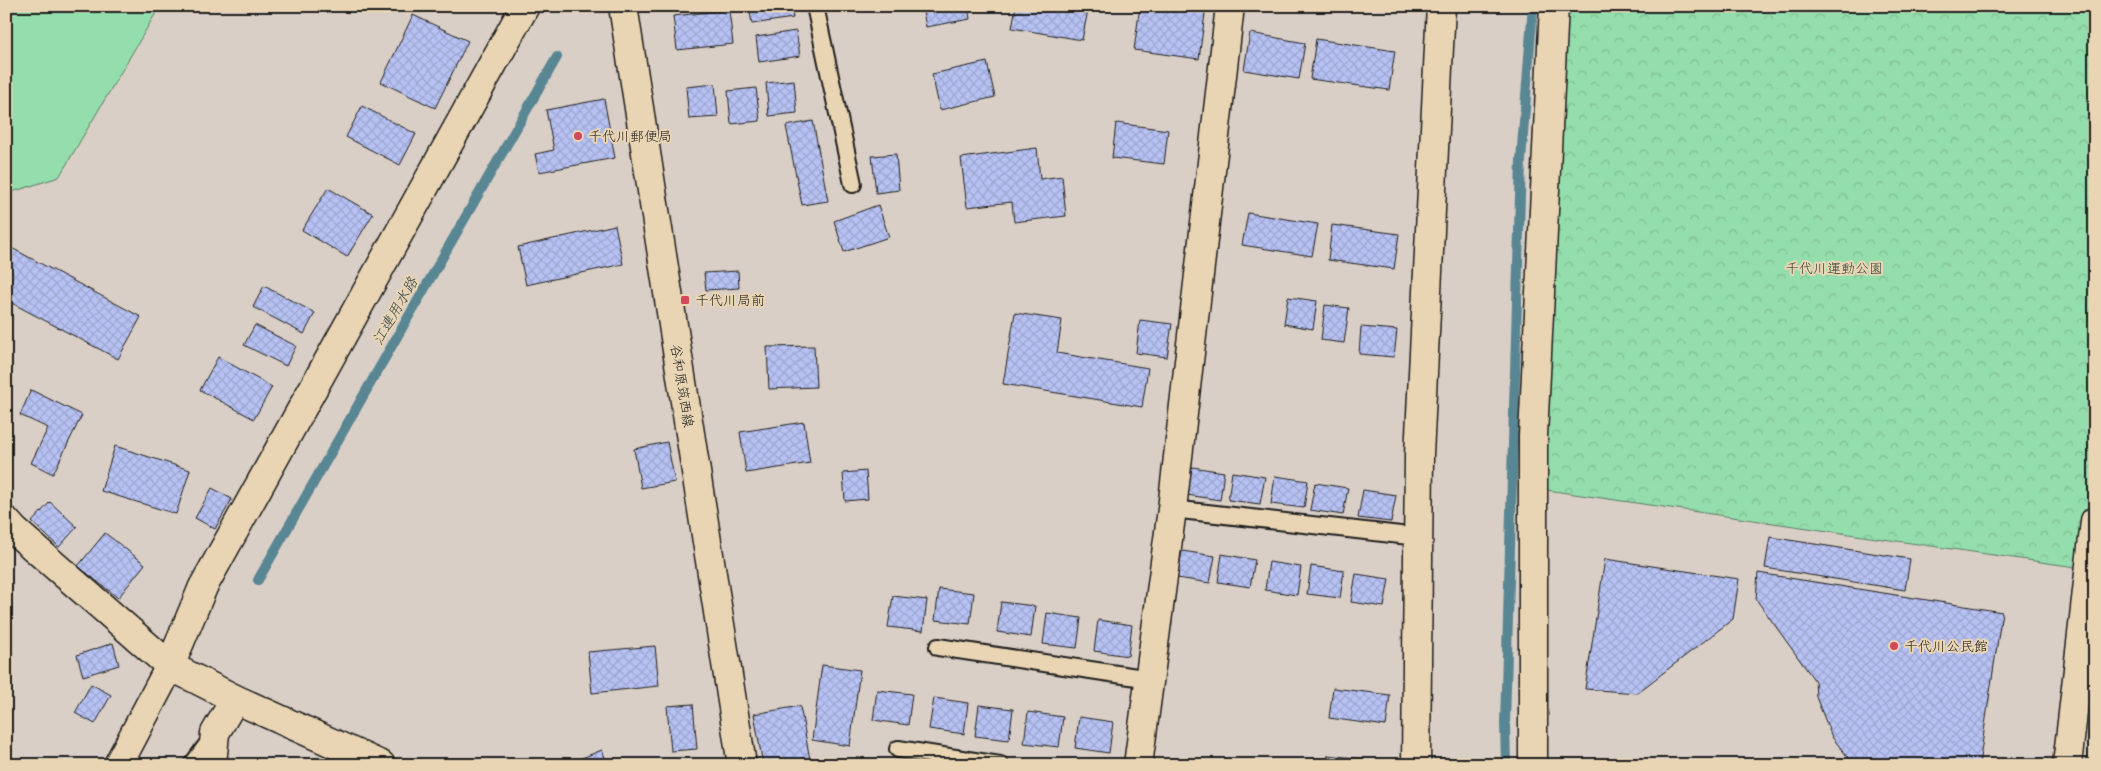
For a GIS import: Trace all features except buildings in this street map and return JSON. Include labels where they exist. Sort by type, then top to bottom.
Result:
[{"type":"street","points":[[118,765],[170,666],[203,587],[525,6]]},
{"type":"street","name":"谷和原筑西線","points":[[623,6],[742,765]]},
{"type":"street","points":[[1138,765],[1172,509],[1230,6]]},
{"type":"street","points":[[1416,765],[1419,455],[1441,6]]},
{"type":"street","points":[[1532,765],[1533,436],[1554,6]]},
{"type":"street","points":[[6,521],[15,531],[170,666],[235,699],[382,765]]},
{"type":"street","points":[[2067,765],[2088,623],[2095,521]]},
{"type":"street","points":[[212,765],[216,733],[235,699]]},
{"type":"lane","points":[[815,6],[853,184]]},
{"type":"lane","points":[[1172,509],[1418,537]]},
{"type":"lane","points":[[938,647],[1150,679]]},
{"type":"lane","points":[[192,765],[216,733]]},
{"type":"lane","points":[[898,749],[1000,765]]},
{"type":"green space","points":[[6,6],[160,6],[59,177],[6,194]]},
{"type":"green space","name":"千代川運動公園","points":[[1554,6],[2095,6],[2095,521],[2089,569],[1533,488]]},
{"type":"waterway","points":[[1506,765],[1505,724],[1521,160],[1533,6]]},
{"type":"waterway","name":"江連用水路","points":[[258,580],[557,57]]},
{"type":"place","name":"千代川郵便局","points":[[578,136]]},
{"type":"place","name":"千代川局前","points":[[685,300]]},
{"type":"place","name":"千代川公民館","points":[[1894,646]]}]
